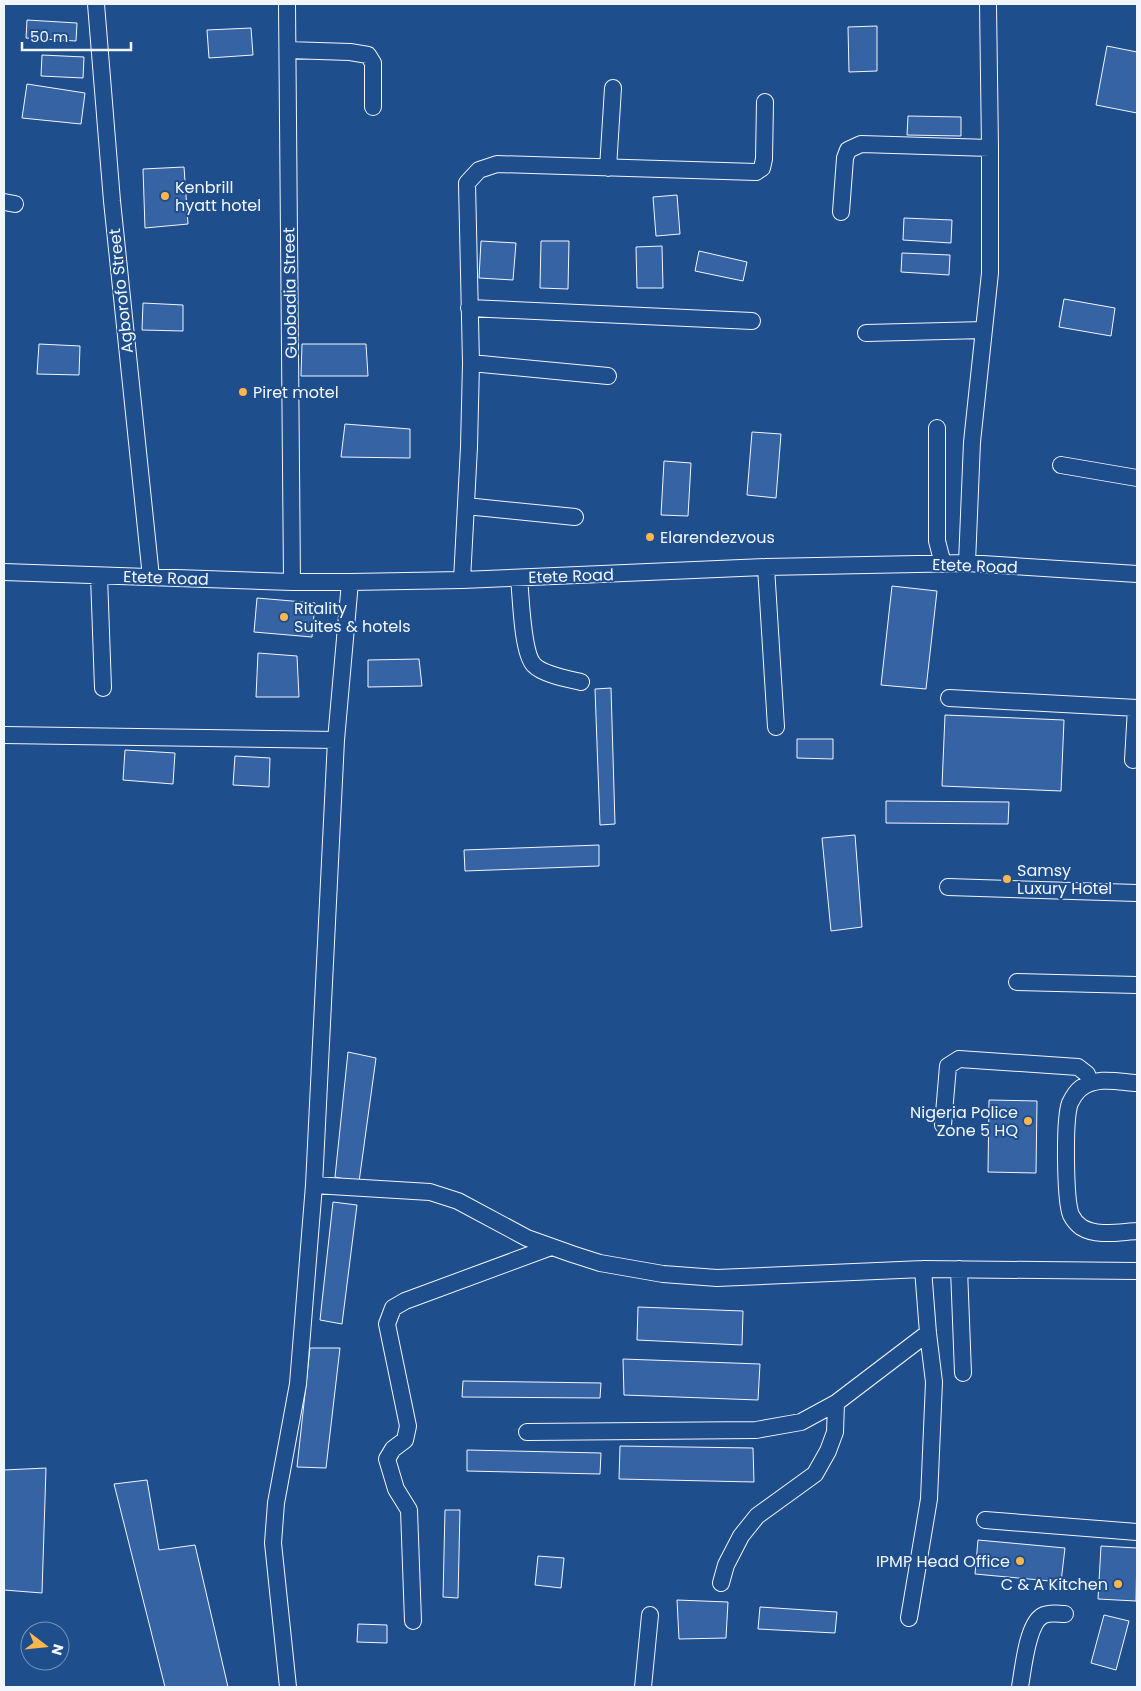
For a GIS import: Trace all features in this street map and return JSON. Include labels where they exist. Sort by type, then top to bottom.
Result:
[{"type":"street","name":"Agborofo Street","points":[[96,4],[112,200],[151,577]]},
{"type":"street","name":"Guobadia Street","points":[[287,4],[292,582]]},
{"type":"street","points":[[967,564],[972,442],[990,274],[988,4]]},
{"type":"street","points":[[288,50],[350,52],[368,55],[374,68],[373,107]]},
{"type":"street","points":[[608,168],[613,88]]},
{"type":"street","points":[[462,580],[471,363],[467,183],[479,170],[497,164],[756,172],[762,168],[764,159],[765,102]]},
{"type":"street","points":[[841,212],[845,158],[848,150],[861,144],[990,148]]},
{"type":"street","points":[[469,308],[752,321]]},
{"type":"street","points":[[866,333],[984,330]]},
{"type":"street","points":[[471,363],[608,376]]},
{"type":"street","points":[[937,428],[937,541],[944,564]]},
{"type":"street","points":[[1061,465],[1137,478]]},
{"type":"street","points":[[466,506],[575,517]]},
{"type":"street","name":"Etete Road","points":[[4,572],[292,582],[350,582],[462,580],[766,568],[967,564],[1137,574]]},
{"type":"street","points":[[766,568],[776,727]]},
{"type":"street","points":[[99,576],[103,688]]},
{"type":"street","points":[[520,578],[526,646],[534,665],[542,670],[581,682]]},
{"type":"street","points":[[288,1687],[273,1543],[276,1503],[298,1384],[314,1185],[336,740],[350,582]]},
{"type":"street","points":[[949,698],[1137,708],[1133,760]]},
{"type":"street","points":[[4,735],[336,740]]},
{"type":"street","points":[[948,887],[1137,892]]},
{"type":"street","points":[[1017,982],[1137,986]]},
{"type":"street","points":[[943,1125],[948,1066],[959,1059],[1078,1067],[1087,1074],[1090,1083]]},
{"type":"street","points":[[1137,1083],[1100,1080],[1090,1083],[1080,1089],[1070,1103],[1067,1121],[1067,1193],[1071,1214],[1079,1226],[1094,1233],[1137,1231]]},
{"type":"street","points":[[314,1185],[430,1192],[458,1201],[527,1238],[551,1247],[600,1263],[663,1274],[717,1278],[959,1269],[1137,1271]]},
{"type":"street","points":[[413,1621],[409,1510],[396,1489],[387,1459],[393,1448],[405,1440],[408,1426],[387,1324],[393,1308],[405,1301],[551,1247]]},
{"type":"street","points":[[959,1269],[963,1373]]},
{"type":"street","points":[[909,1618],[929,1499],[934,1382],[923,1270]]},
{"type":"street","points":[[527,1432],[756,1430],[801,1422],[836,1403],[928,1333]]},
{"type":"street","points":[[721,1583],[726,1565],[741,1536],[757,1516],[815,1474],[828,1451],[835,1432],[836,1403]]},
{"type":"street","points":[[984,1520],[1137,1532]]},
{"type":"street","points":[[1020,1687],[1030,1635],[1035,1625],[1040,1617],[1048,1614],[1065,1614]]},
{"type":"street","points":[[643,1687],[650,1615]]},
{"type":"building","points":[[27,20],[77,23],[76,41],[26,38]]},
{"type":"building","points":[[877,26],[877,71],[849,72],[848,27]]},
{"type":"building","points":[[251,28],[253,55],[209,58],[207,30]]},
{"type":"building","points":[[1107,46],[1137,52],[1137,113],[1096,105]]},
{"type":"building","points":[[42,55],[84,57],[83,78],[41,76]]},
{"type":"building","points":[[27,84],[85,93],[81,124],[22,118]]},
{"type":"building","points":[[908,116],[961,117],[961,136],[907,135]]},
{"type":"building","name":"Kenbrill hyatt hotel","points":[[184,167],[188,224],[145,228],[143,169]]},
{"type":"building","points":[[677,195],[680,234],[656,236],[653,197]]},
{"type":"building","points":[[904,218],[952,220],[951,243],[903,240]]},
{"type":"building","points":[[481,241],[516,243],[513,280],[479,278]]},
{"type":"building","points":[[541,241],[569,241],[568,289],[540,288]]},
{"type":"building","points":[[662,246],[663,288],[637,288],[636,247]]},
{"type":"building","points":[[699,251],[747,262],[743,281],[695,271]]},
{"type":"building","points":[[902,253],[950,255],[949,275],[901,272]]},
{"type":"building","points":[[1064,299],[1115,308],[1111,336],[1059,327]]},
{"type":"building","points":[[143,303],[183,305],[183,331],[142,330]]},
{"type":"building","points":[[39,344],[80,346],[79,375],[37,374]]},
{"type":"building","points":[[302,344],[366,344],[368,376],[301,376]]},
{"type":"building","points":[[345,424],[410,429],[410,458],[341,457]]},
{"type":"building","points":[[752,432],[781,434],[776,498],[747,495]]},
{"type":"building","points":[[664,461],[691,463],[688,516],[661,515]]},
{"type":"building","points":[[892,586],[937,591],[926,689],[881,685]]},
{"type":"building","name":"Ritality Suites & hotels","points":[[257,598],[315,603],[312,637],[254,632]]},
{"type":"building","points":[[258,653],[297,656],[299,697],[256,697]]},
{"type":"building","points":[[419,659],[422,686],[368,687],[368,660]]},
{"type":"building","points":[[611,688],[615,824],[600,825],[595,689]]},
{"type":"building","points":[[945,715],[1064,720],[1061,791],[942,786]]},
{"type":"building","points":[[797,739],[833,739],[833,759],[797,758]]},
{"type":"building","points":[[125,750],[175,753],[173,784],[123,780]]},
{"type":"building","points":[[235,756],[270,758],[269,787],[233,785]]},
{"type":"building","points":[[886,801],[1009,802],[1008,824],[886,823]]},
{"type":"building","points":[[855,835],[862,927],[831,931],[822,838]]},
{"type":"building","points":[[599,845],[599,866],[465,871],[464,850]]},
{"type":"building","points":[[348,1052],[376,1058],[359,1182],[335,1177]]},
{"type":"building","points":[[989,1100],[1037,1101],[1036,1173],[988,1172]]},
{"type":"building","points":[[333,1202],[357,1205],[342,1324],[320,1320]]},
{"type":"building","points":[[638,1307],[743,1311],[742,1345],[637,1340]]},
{"type":"building","points":[[310,1348],[340,1348],[326,1468],[297,1467]]},
{"type":"building","points":[[623,1359],[760,1364],[758,1400],[624,1395]]},
{"type":"building","points":[[463,1381],[601,1383],[600,1398],[462,1397]]},
{"type":"building","points":[[620,1446],[753,1448],[754,1482],[619,1479]]},
{"type":"building","points":[[467,1450],[601,1453],[600,1474],[467,1471]]},
{"type":"building","points":[[46,1468],[42,1593],[4,1590],[4,1470]]},
{"type":"building","points":[[147,1480],[159,1550],[195,1545],[228,1687],[165,1687],[114,1484]]},
{"type":"building","points":[[445,1510],[460,1510],[458,1598],[443,1597]]},
{"type":"building","name":"IPMP Head Office","points":[[978,1540],[1065,1548],[1061,1582],[975,1574]]},
{"type":"building","name":"C & A Kitchen","points":[[1101,1546],[1137,1548],[1136,1601],[1098,1599]]},
{"type":"building","points":[[538,1556],[564,1558],[561,1588],[535,1585]]},
{"type":"building","points":[[677,1600],[728,1602],[726,1638],[679,1639]]},
{"type":"building","points":[[760,1607],[837,1612],[835,1633],[758,1629]]},
{"type":"building","points":[[1104,1615],[1129,1621],[1116,1670],[1091,1663]]},
{"type":"building","points":[[358,1624],[387,1625],[387,1643],[357,1642]]},
{"type":"place","name":"Kenbrill hyatt hotel","points":[[165,196]]},
{"type":"place","name":"Piret motel","points":[[243,392]]},
{"type":"place","name":"Elarendezvous","points":[[650,537]]},
{"type":"place","name":"Ritality Suites & hotels","points":[[284,617]]},
{"type":"place","name":"Samsy Luxury Hotel","points":[[1007,879]]},
{"type":"place","name":"Nigeria Police Zone 5 HQ","points":[[1028,1121]]},
{"type":"place","name":"IPMP Head Office","points":[[1020,1561]]},
{"type":"place","name":"C & A Kitchen","points":[[1118,1584]]}]
